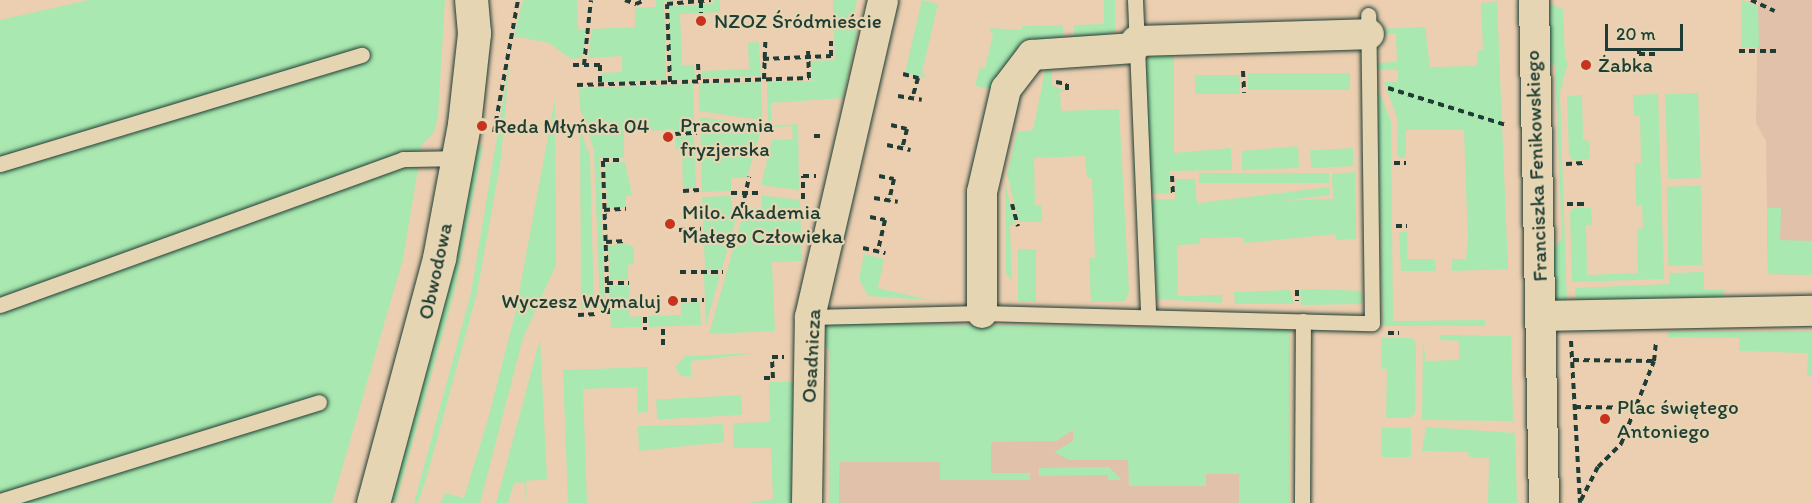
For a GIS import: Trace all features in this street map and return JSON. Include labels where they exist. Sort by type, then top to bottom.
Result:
[{"type":"main road","name":"Obwodowa","points":[[471,0],[474,33]]},
{"type":"main road","name":"Obwodowa","points":[[373,503],[414,364],[458,158],[474,33],[485,0]]},
{"type":"street","name":"Osadnicza","points":[[807,503],[810,317],[883,0]]},
{"type":"street","name":"Franciszka Fenikowskiego","points":[[1531,6],[1541,316],[1544,503]]},
{"type":"street","points":[[982,313],[982,192],[1006,89],[1032,55],[1369,24]]},
{"type":"street","points":[[1541,316],[1812,311]]},
{"type":"lane","points":[[1135,0],[1135,45],[1148,316]]},
{"type":"lane","points":[[810,317],[982,313],[1372,323],[1369,24]]},
{"type":"lane","points":[[0,164],[362,55]]},
{"type":"lane","points":[[0,305],[403,159],[458,158]]},
{"type":"lane","points":[[1302,321],[1302,503]]},
{"type":"lane","points":[[0,501],[319,402]]},
{"type":"path","points":[[505,61],[519,0]]},
{"type":"path","points":[[584,65],[591,0]]},
{"type":"path","points":[[625,0],[636,4],[645,0]]},
{"type":"path","points":[[669,82],[667,4],[711,0]]},
{"type":"path","points":[[1751,0],[1775,10]]},
{"type":"path","points":[[701,2],[701,13]]},
{"type":"path","points":[[764,58],[831,56],[831,41]]},
{"type":"path","points":[[763,42],[764,79]]},
{"type":"path","points":[[577,85],[808,78],[808,47]]},
{"type":"path","points":[[1639,50],[1639,54],[1660,54]]},
{"type":"path","points":[[1739,51],[1776,51]]},
{"type":"path","points":[[698,64],[699,81]]},
{"type":"path","points":[[573,65],[600,65],[600,84]]},
{"type":"path","points":[[1243,71],[1244,93]]},
{"type":"path","points":[[903,74],[918,78],[912,99]]},
{"type":"path","points":[[1378,85],[1506,125]]},
{"type":"path","points":[[898,96],[922,100]]},
{"type":"path","points":[[891,125],[907,129],[902,148]]},
{"type":"path","points":[[675,134],[697,134]]},
{"type":"path","points":[[887,145],[910,150]]},
{"type":"path","points":[[608,314],[603,160],[624,160]]},
{"type":"path","points":[[1394,163],[1406,163]]},
{"type":"path","points":[[1566,164],[1584,164]]},
{"type":"path","points":[[803,199],[803,176],[819,176]]},
{"type":"path","points":[[879,176],[894,179],[889,201]]},
{"type":"path","points":[[1172,176],[1173,196]]},
{"type":"path","points":[[742,208],[749,177]]},
{"type":"path","points":[[683,190],[699,190]]},
{"type":"path","points":[[731,193],[761,193]]},
{"type":"path","points":[[874,198],[898,202]]},
{"type":"path","points":[[1567,204],[1585,204]]},
{"type":"path","points":[[604,210],[626,209]]},
{"type":"path","points":[[870,217],[885,220],[878,251]]},
{"type":"path","points":[[1396,226],[1407,226]]},
{"type":"path","points":[[679,230],[701,229]]},
{"type":"path","points":[[606,242],[627,241]]},
{"type":"path","points":[[863,248],[885,253]]},
{"type":"path","points":[[680,272],[723,272]]},
{"type":"path","points":[[607,283],[628,282]]},
{"type":"path","points":[[681,300],[704,300]]},
{"type":"path","points":[[578,315],[597,314]]},
{"type":"path","points":[[1580,501],[1598,467],[1622,444],[1654,361],[1660,315]]},
{"type":"path","points":[[645,317],[645,330]]},
{"type":"path","points":[[663,329],[663,349]]},
{"type":"path","points":[[1386,333],[1399,333]]},
{"type":"path","points":[[1571,336],[1580,501]]},
{"type":"path","points":[[764,378],[773,378],[772,357],[789,357]]},
{"type":"path","points":[[1573,360],[1654,361]]},
{"type":"path","points":[[1575,407],[1658,408]]},
{"type":"shaded area","points":[[1758,0],[1812,0],[1812,275],[1768,274],[1766,141],[1756,123]]},
{"type":"shaded area","points":[[945,326],[1290,329],[1289,503],[839,503],[840,328]]},
{"type":"green space","points":[[89,0],[445,0],[438,116],[434,132],[422,145],[403,259],[332,503],[0,503],[0,20]]},
{"type":"green space","points":[[523,0],[577,0],[578,30],[587,30],[582,58],[571,59],[549,43],[514,36]]},
{"type":"green space","points":[[656,0],[679,0],[664,1],[666,80],[602,82],[602,73],[622,72],[622,56],[588,58],[592,29],[635,27],[635,8],[656,7]]},
{"type":"green space","points":[[714,0],[720,0],[720,12],[680,14],[682,65],[694,65],[695,79],[671,80],[669,6],[714,4]]},
{"type":"green space","points":[[833,0],[857,0],[853,20],[857,33],[843,98],[771,103],[772,126],[798,124],[799,190],[761,185],[772,140],[793,139],[792,126],[768,128],[767,82],[812,81],[811,61],[835,60]]},
{"type":"green space","points":[[922,0],[938,4],[922,72],[927,78],[905,73]]},
{"type":"green space","points":[[1104,0],[1115,0],[1115,31],[1107,36],[1074,37],[1074,25],[1104,24]]},
{"type":"green space","points":[[1741,0],[1758,6],[1759,47],[1741,48]]},
{"type":"green space","points":[[1497,2],[1508,269],[1452,271],[1452,259],[1466,259],[1468,240],[1464,130],[1406,130],[1406,158],[1398,158],[1397,117],[1384,82],[1398,82],[1398,70],[1377,69],[1377,63],[1397,62],[1396,33],[1376,34],[1376,29],[1425,27],[1430,67],[1477,66],[1477,51],[1483,50],[1481,3]]},
{"type":"green space","points":[[1548,3],[1563,9],[1565,59],[1568,62],[1560,93],[1567,305],[1552,297],[1548,253],[1562,239],[1555,66],[1543,59]]},
{"type":"green space","points":[[1063,25],[1063,44],[1000,91],[975,86],[980,67],[985,68],[993,34],[989,28],[1021,30],[1022,26]]},
{"type":"green space","points":[[759,42],[761,76],[702,78],[702,71],[749,69],[748,43]]},
{"type":"green space","points":[[1152,54],[1174,54],[1174,153],[1231,148],[1232,170],[1169,171],[1169,193],[1149,194],[1144,64]]},
{"type":"green space","points":[[510,59],[501,159],[477,293],[427,476],[418,503],[414,503],[471,293]]},
{"type":"green space","points":[[1052,60],[1052,85],[1065,91],[1060,92],[1061,111],[1119,109],[1129,292],[1125,301],[1091,302],[1089,258],[1095,258],[1092,178],[1087,178],[1085,156],[1034,158],[1035,205],[1041,205],[1042,222],[1019,222],[1007,174],[1017,132],[1033,130],[1046,66]]},
{"type":"green space","points":[[1248,73],[1350,73],[1350,90],[1248,90]]},
{"type":"green space","points":[[1195,75],[1240,75],[1240,94],[1195,94]]},
{"type":"green space","points":[[761,82],[762,120],[699,111],[699,84]]},
{"type":"green space","points":[[693,84],[694,131],[624,130],[624,157],[600,158],[605,310],[600,309],[594,150],[580,108],[579,88]]},
{"type":"green space","points":[[1377,87],[1391,121],[1393,321],[1485,320],[1485,326],[1383,326]]},
{"type":"green space","points":[[1698,93],[1701,178],[1668,179],[1665,94]]},
{"type":"green space","points":[[1658,94],[1664,279],[1572,282],[1570,212],[1575,207],[1591,208],[1592,225],[1586,225],[1587,275],[1638,273],[1637,229],[1643,228],[1642,205],[1636,205],[1635,163],[1641,163],[1640,116],[1634,115],[1633,95]]},
{"type":"green space","points":[[1582,95],[1583,140],[1589,141],[1590,159],[1574,161],[1569,156],[1567,96]]},
{"type":"green space","points":[[555,99],[556,265],[523,338],[480,503],[441,503],[445,493],[464,498],[488,419],[515,314]]},
{"type":"green space","points":[[700,117],[762,126],[747,178],[731,178],[731,191],[702,192]]},
{"type":"green space","points":[[580,128],[590,157],[594,309],[581,310]]},
{"type":"green space","points":[[694,136],[696,188],[683,188],[682,149],[676,149],[675,137]]},
{"type":"green space","points":[[474,145],[483,146],[455,289],[396,502],[389,500],[430,360]]},
{"type":"green space","points":[[1298,146],[1299,168],[1242,170],[1242,151]]},
{"type":"green space","points":[[1353,148],[1354,166],[1311,168],[1310,150]]},
{"type":"green space","points":[[625,162],[632,195],[626,196],[626,207],[607,207],[605,163]]},
{"type":"green space","points":[[1355,172],[1356,239],[1336,240],[1336,234],[1244,243],[1244,237],[1200,238],[1200,244],[1177,245],[1178,296],[1222,295],[1222,303],[1157,299],[1149,200],[1175,199],[1175,179],[1195,179],[1197,204],[1333,199],[1332,174]]},
{"type":"green space","points":[[1199,173],[1329,173],[1329,183],[1199,183]]},
{"type":"green space","points":[[1005,182],[1015,223],[1010,226],[1012,282],[1006,273]]},
{"type":"green space","points":[[1701,186],[1702,265],[1668,266],[1667,187]]},
{"type":"green space","points":[[1329,187],[1330,195],[1202,211],[1201,203]]},
{"type":"green space","points":[[761,195],[800,200],[802,261],[772,262],[775,331],[709,334],[745,208],[762,208]]},
{"type":"green space","points":[[731,196],[732,209],[739,209],[722,269],[705,269],[702,197]]},
{"type":"green space","points":[[1767,208],[1781,208],[1780,240],[1812,241],[1812,275],[1768,274]]},
{"type":"green space","points":[[1399,232],[1407,232],[1407,259],[1435,259],[1436,271],[1401,271]]},
{"type":"green space","points":[[627,244],[634,247],[634,264],[628,265],[628,280],[610,280],[608,245]]},
{"type":"green space","points":[[1018,249],[1036,249],[1036,302],[1018,302]]},
{"type":"green space","points":[[864,254],[884,259],[878,288],[929,300],[868,296],[859,279]]},
{"type":"green space","points":[[1704,272],[1704,290],[1725,290],[1720,301],[1576,305],[1575,288],[1669,284],[1669,273]]},
{"type":"green space","points":[[704,274],[720,275],[706,325]]},
{"type":"green space","points":[[609,286],[629,286],[630,317],[642,316],[642,327],[611,328]]},
{"type":"green space","points":[[1290,290],[1294,304],[1235,304],[1234,292]]},
{"type":"green space","points":[[1300,290],[1362,291],[1362,304],[1301,305]]},
{"type":"green space","points":[[700,302],[701,325],[649,327],[648,316],[681,315],[681,303]]},
{"type":"green space","points":[[832,323],[1290,329],[1289,503],[1239,503],[1239,474],[1206,474],[1206,486],[1129,486],[1128,460],[1069,460],[1054,452],[1073,441],[1073,430],[1056,441],[991,442],[991,473],[1030,473],[1030,480],[940,480],[940,462],[839,462],[839,503],[829,503],[830,352],[821,340],[823,328]]},
{"type":"green space","points":[[1669,331],[1812,331],[1812,376],[1807,376],[1808,353],[1739,351],[1739,338],[1668,337]]},
{"type":"green space","points":[[1440,335],[1511,336],[1513,421],[1422,420],[1423,341],[1426,361],[1459,360],[1459,341],[1440,340]]},
{"type":"green space","points":[[1381,338],[1412,338],[1416,343],[1415,413],[1409,418],[1386,418],[1387,369],[1381,369]]},
{"type":"green space","points":[[540,339],[547,479],[526,481],[527,503],[524,482],[514,483],[508,503],[496,503]]},
{"type":"green space","points":[[758,353],[691,361],[691,377],[681,376],[675,367],[685,356]]},
{"type":"green space","points":[[647,367],[648,412],[638,413],[637,387],[583,389],[587,503],[568,503],[563,370]]},
{"type":"green space","points":[[769,382],[793,382],[792,503],[747,503],[773,499],[771,448],[734,448],[733,423],[770,422]]},
{"type":"green space","points":[[741,395],[742,415],[657,419],[656,399]]},
{"type":"green space","points":[[723,424],[724,442],[639,451],[638,426]]},
{"type":"green space","points":[[1426,427],[1515,433],[1517,503],[1488,503],[1489,458],[1469,457],[1468,452],[1422,451]]},
{"type":"green space","points":[[1381,428],[1411,428],[1411,457],[1381,457]]},
{"type":"green space","points":[[1109,467],[1122,480],[1108,480],[1108,475],[1039,476],[1039,468]]},
{"type":"place","name":"NZOZ Śródmieście","points":[[701,21]]},
{"type":"place","name":"Żabka","points":[[1586,65]]},
{"type":"place","name":"Reda Młyńska 04","points":[[482,126]]},
{"type":"place","name":"Pracownia fryzjerska","points":[[668,137]]},
{"type":"place","name":"Milo. Akademia Małego Człowieka","points":[[670,224]]},
{"type":"place","name":"Wyczesz Wymaluj","points":[[673,301]]},
{"type":"place","name":"Plac świętego Antoniego","points":[[1605,419]]}]
